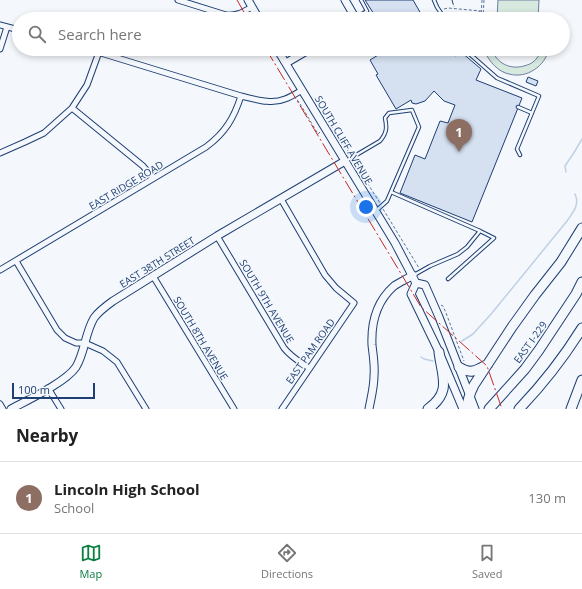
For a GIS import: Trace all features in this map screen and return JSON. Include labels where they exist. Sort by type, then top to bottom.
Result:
[{"type":"highway","points":[[467,409],[469,394],[474,386],[512,327],[561,262],[582,228]]},
{"type":"highway","name":"EAST I-229","points":[[492,406],[525,369],[539,350],[576,294],[582,282]]},
{"type":"highway","points":[[519,409],[554,369],[582,328]]},
{"type":"highway","points":[[428,409],[438,400],[442,391],[443,381],[438,352]]},
{"type":"highway","points":[[459,367],[463,370],[475,371],[489,363]]},
{"type":"highway","points":[[571,409],[582,380]]},
{"type":"street","points":[[178,0],[216,12]]},
{"type":"street","points":[[248,0],[255,12]]},
{"type":"street","points":[[345,0],[352,12]]},
{"type":"street","points":[[243,12],[252,7]]},
{"type":"street","points":[[0,25],[12,28]]},
{"type":"street","points":[[0,49],[7,27]]},
{"type":"street","points":[[0,152],[44,133],[72,108],[87,85],[98,56]]},
{"type":"street","points":[[112,56],[241,96],[264,101],[285,99],[302,90]]},
{"type":"street","name":"SOUTH CLIFF AVENUE","points":[[282,56],[326,128],[349,159],[378,209],[413,275],[416,283],[411,294],[463,409]]},
{"type":"street","points":[[286,63],[298,56]]},
{"type":"street","name":"EAST RIDGE ROAD","points":[[0,270],[206,147],[225,129],[237,108],[241,96]]},
{"type":"street","points":[[72,108],[143,166],[153,178]]},
{"type":"street","name":"EAST 38TH STREET","points":[[11,409],[66,377],[75,368],[79,361],[94,318],[100,311],[113,301],[217,236],[349,159]]},
{"type":"street","name":"EAST PAM ROAD","points":[[281,199],[325,274],[336,288],[354,303],[282,409]]},
{"type":"street","name":"SOUTH 9TH AVENUE","points":[[217,236],[284,348],[288,353],[309,368]]},
{"type":"street","points":[[16,261],[56,330],[65,338],[76,343],[85,343],[103,351],[117,362],[146,409]]},
{"type":"street","points":[[368,409],[373,389],[374,356],[372,344],[373,324],[376,311],[382,300],[395,286],[413,275]]},
{"type":"street","name":"SOUTH 8TH AVENUE","points":[[153,276],[234,409]]},
{"type":"street","name":"SOUTH CLIFF AVENUE","points":[[416,283],[425,285],[440,317],[475,409]]},
{"type":"street","points":[[48,388],[61,409]]},
{"type":"street","points":[[0,404],[3,409]]},
{"type":"lane","points":[[361,0],[367,11],[365,12]]},
{"type":"lane","points":[[434,0],[439,11]]},
{"type":"lane","points":[[472,56],[497,78],[539,96],[517,149],[520,154]]},
{"type":"lane","points":[[518,107],[532,113]]},
{"type":"lane","points":[[349,159],[380,141],[385,136],[387,125],[385,118],[389,112],[412,110],[419,127],[387,201],[378,209]]},
{"type":"lane","points":[[391,192],[480,230],[494,238],[448,279]]},
{"type":"lane","points":[[413,275],[458,254],[467,247],[480,230]]},
{"type":"path","points":[[439,11],[448,8],[480,11],[483,0]]},
{"type":"path","points":[[483,0],[483,12]]},
{"type":"path","points":[[294,94],[295,99],[299,102],[318,134],[332,124],[349,159],[378,209],[420,271]]},
{"type":"path","points":[[439,303],[443,306],[446,313],[468,371]]},
{"type":"shaded area","points":[[498,0],[539,0],[538,12],[497,12]]},
{"type":"shaded area","points":[[487,56],[496,56],[500,62],[504,64],[519,67],[531,63],[538,56],[546,56],[544,61],[534,70],[522,75],[505,73],[498,69]]},
{"type":"building","points":[[365,0],[413,0],[420,12],[373,12]]},
{"type":"building","points":[[377,56],[466,56],[481,69],[476,80],[522,98],[472,222],[400,193],[415,155],[425,159],[440,121],[448,123],[455,105],[444,101],[434,91],[425,101],[416,104],[412,103],[411,100],[396,109],[376,75],[378,74],[370,60]]},
{"type":"building","points":[[528,77],[538,81],[536,86],[526,82]]},
{"type":"waterway","points":[[566,172],[565,166],[582,139]]},
{"type":"waterway","points":[[462,341],[473,334],[492,313],[567,221],[577,202],[575,194]]},
{"type":"waterway","points":[[421,357],[433,361]]},
{"type":"fence","points":[[452,0],[454,7]]},
{"type":"power","points":[[237,0],[244,12]]},
{"type":"power","points":[[270,56],[421,307],[487,366],[502,409]]},
{"type":"place","name":"Lincoln High School","points":[[459,152]]}]
